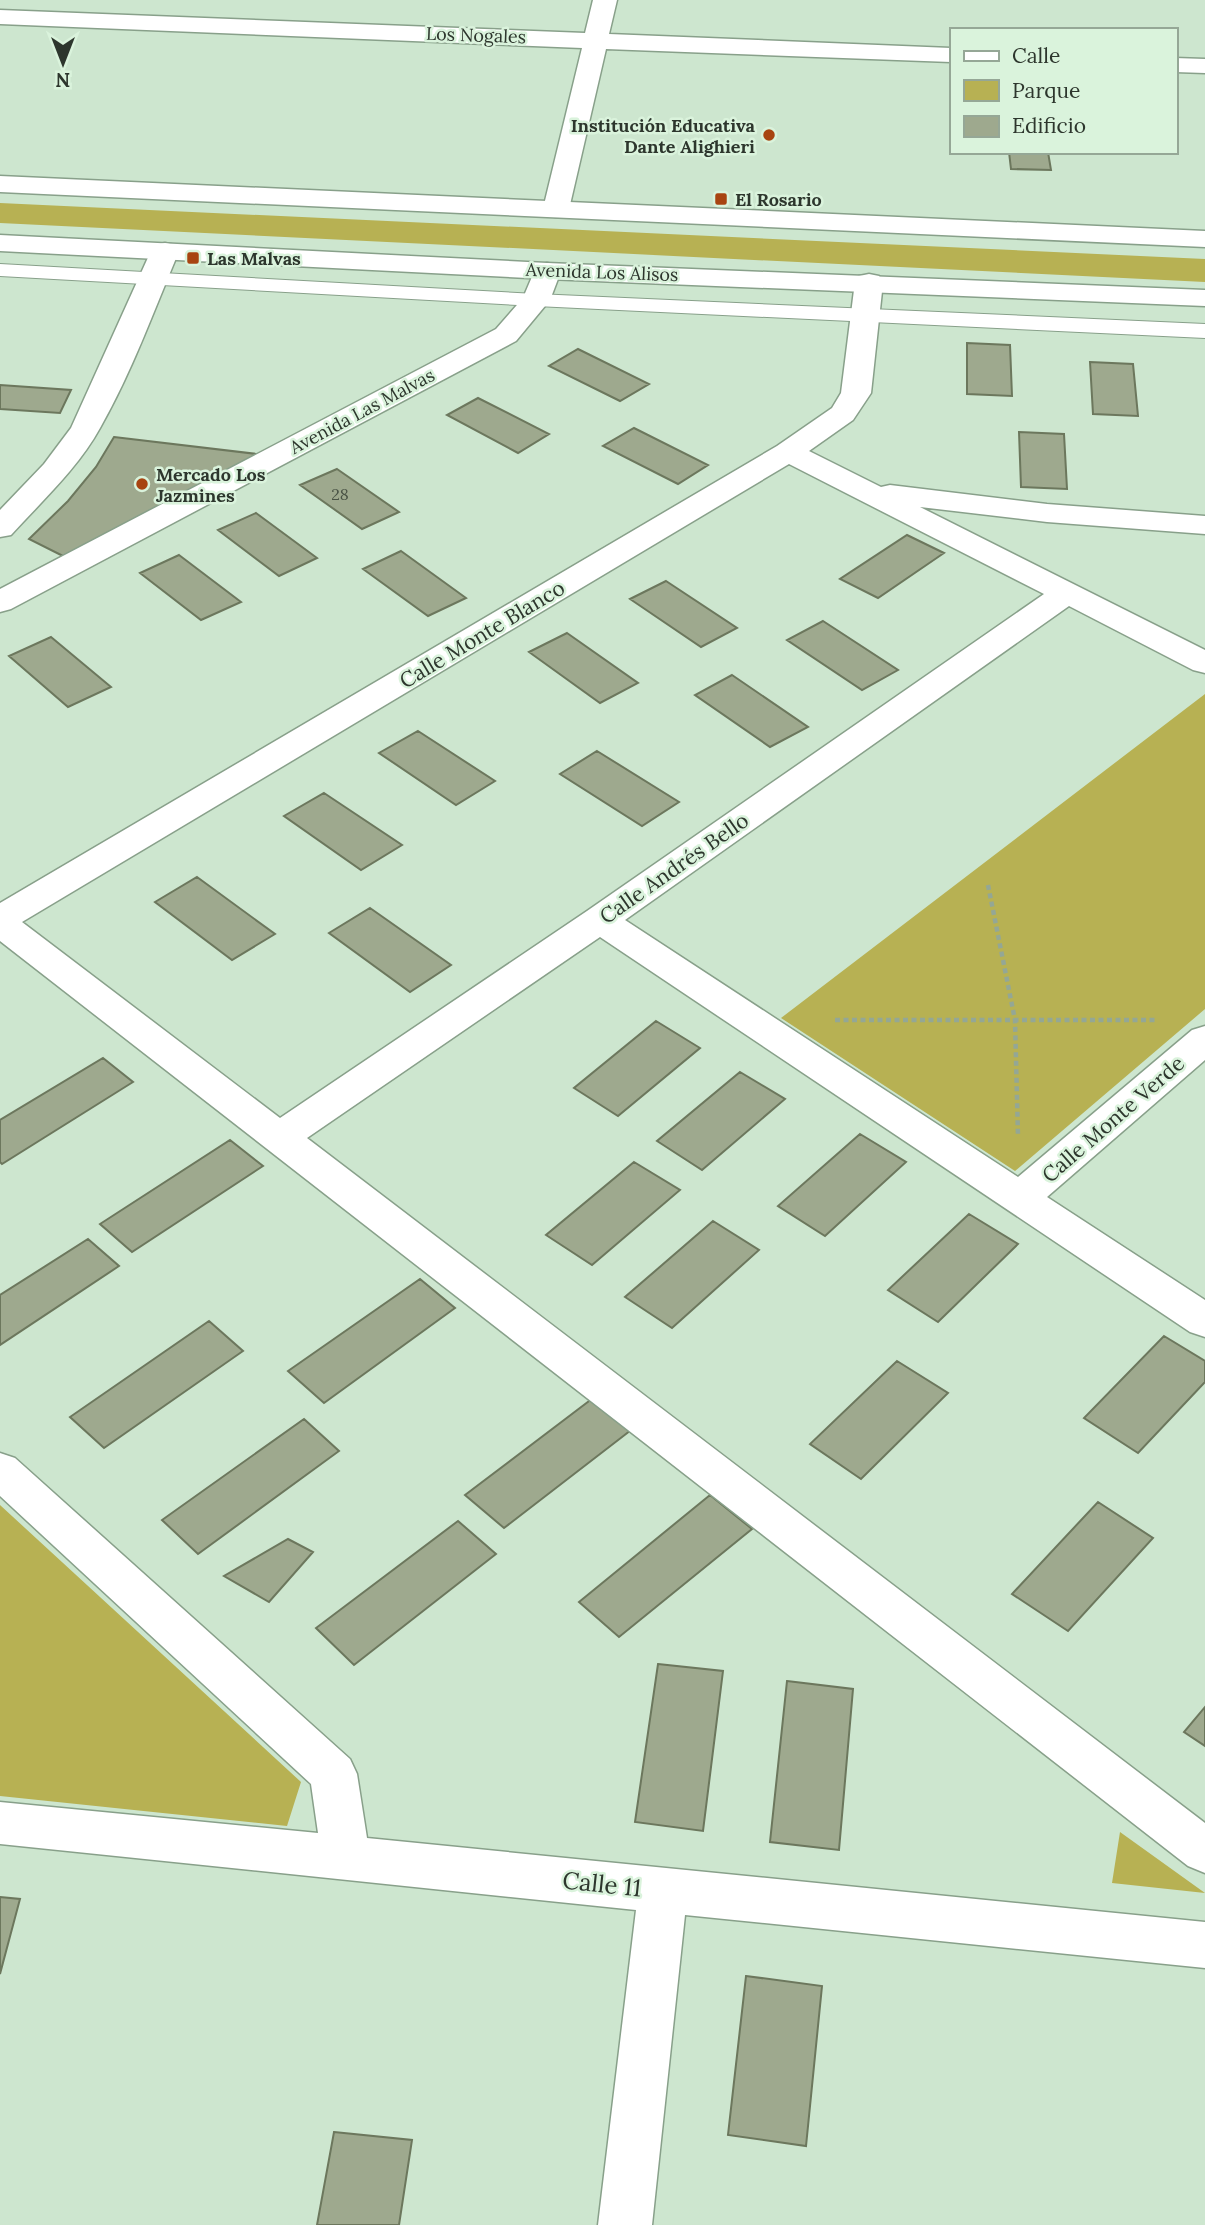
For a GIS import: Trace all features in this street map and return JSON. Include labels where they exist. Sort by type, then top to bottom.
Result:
[{"type":"street","points":[[556,209],[605,0]]},
{"type":"street","name":"Los Nogales","points":[[0,17],[950,55]]},
{"type":"street","points":[[1177,65],[1205,66]]},
{"type":"street","points":[[0,184],[1205,239]]},
{"type":"street","name":"Avenida Los Alisos","points":[[0,243],[547,271],[869,282],[1205,298]]},
{"type":"street","points":[[0,528],[55,470],[85,429],[165,251]]},
{"type":"street","name":"Avenida Las Malvas","points":[[0,602],[506,335],[536,300],[547,271]]},
{"type":"street","name":"Calle Monte Blanco","points":[[0,921],[788,452],[843,414],[856,393],[869,282]]},
{"type":"street","points":[[788,452],[1205,663]]},
{"type":"street","points":[[862,490],[1047,513],[1205,525]]},
{"type":"street","name":"Calle Andrés Bello","points":[[279,1138],[600,920],[1067,593]]},
{"type":"street","points":[[600,920],[1205,1321]]},
{"type":"street","points":[[0,921],[1205,1851]]},
{"type":"street","name":"Calle Monte Verde","points":[[1020,1198],[1205,1039]]},
{"type":"street","points":[[0,1470],[333,1774],[346,1859]]},
{"type":"street","name":"Calle 11","points":[[0,1823],[1205,1945]]},
{"type":"street","points":[[625,2225],[663,1890]]},
{"type":"lane","points":[[0,270],[536,300],[1205,331]]},
{"type":"path","points":[[988,886],[1015,1020],[1020,1198]]},
{"type":"path","points":[[834,1020],[1164,1020]]},
{"type":"green space","points":[[0,203],[1205,259],[1205,282],[0,223]]},
{"type":"green space","points":[[1205,694],[1205,1009],[1015,1171],[781,1018]]},
{"type":"green space","points":[[0,1505],[301,1782],[287,1826],[0,1796]]},
{"type":"green space","points":[[1120,1832],[1205,1893],[1112,1883]]},
{"type":"building","points":[[1009,154],[1048,154],[1051,170],[1011,169]]},
{"type":"building","points":[[967,343],[1010,345],[1012,396],[967,394]]},
{"type":"building","points":[[578,349],[649,384],[620,401],[549,366]]},
{"type":"building","points":[[1090,362],[1133,364],[1138,416],[1093,414]]},
{"type":"building","points":[[0,385],[71,390],[60,413],[0,409]]},
{"type":"building","points":[[478,398],[549,434],[518,453],[447,415]]},
{"type":"building","points":[[634,428],[708,465],[678,484],[603,446]]},
{"type":"building","points":[[1019,432],[1064,434],[1067,489],[1021,487]]},
{"type":"building","name":"Mercado Los Jazmines","points":[[114,437],[257,454],[67,558],[29,539],[68,501],[96,467]]},
{"type":"building","points":[[337,469],[399,512],[362,529],[300,485]]},
{"type":"building","points":[[256,513],[317,558],[279,576],[218,530]]},
{"type":"building","points":[[907,535],[944,553],[878,598],[840,579]]},
{"type":"building","points":[[401,551],[466,598],[428,616],[363,569]]},
{"type":"building","points":[[179,555],[241,602],[201,620],[140,573]]},
{"type":"building","points":[[666,581],[737,628],[701,647],[630,599]]},
{"type":"building","points":[[823,621],[898,670],[862,690],[787,640]]},
{"type":"building","points":[[567,633],[638,683],[600,703],[529,652]]},
{"type":"building","points":[[51,637],[111,687],[68,707],[9,656]]},
{"type":"building","points":[[732,675],[808,727],[770,747],[695,695]]},
{"type":"building","points":[[418,731],[495,781],[456,805],[379,753]]},
{"type":"building","points":[[597,751],[679,802],[642,826],[560,774]]},
{"type":"building","points":[[324,793],[402,845],[361,870],[284,816]]},
{"type":"building","points":[[197,877],[275,934],[232,960],[155,902]]},
{"type":"building","points":[[370,908],[451,965],[410,992],[329,933]]},
{"type":"building","points":[[656,1021],[700,1048],[618,1116],[574,1088]]},
{"type":"building","points":[[103,1058],[133,1082],[2,1164],[0,1120]]},
{"type":"building","points":[[740,1072],[785,1099],[702,1170],[657,1141]]},
{"type":"building","points":[[860,1134],[906,1162],[825,1236],[778,1206]]},
{"type":"building","points":[[230,1140],[263,1166],[132,1252],[100,1224]]},
{"type":"building","points":[[634,1162],[680,1190],[592,1265],[546,1235]]},
{"type":"building","points":[[969,1214],[1018,1244],[938,1322],[888,1290]]},
{"type":"building","points":[[713,1221],[759,1250],[672,1328],[625,1297]]},
{"type":"building","points":[[88,1239],[119,1266],[0,1345],[0,1295]]},
{"type":"building","points":[[420,1279],[455,1308],[324,1403],[288,1371]]},
{"type":"building","points":[[209,1321],[243,1351],[104,1448],[70,1417]]},
{"type":"building","points":[[1164,1336],[1205,1361],[1205,1382],[1138,1453],[1084,1418]]},
{"type":"building","points":[[897,1361],[948,1393],[861,1479],[810,1444]]},
{"type":"building","points":[[597,1395],[635,1427],[504,1528],[465,1495]]},
{"type":"building","points":[[304,1419],[339,1451],[198,1554],[162,1520]]},
{"type":"building","points":[[710,1495],[752,1529],[619,1637],[579,1602]]},
{"type":"building","points":[[1098,1502],[1153,1538],[1068,1631],[1012,1594]]},
{"type":"building","points":[[458,1521],[496,1554],[354,1665],[316,1628]]},
{"type":"building","points":[[288,1539],[313,1552],[269,1602],[224,1576]]},
{"type":"building","points":[[658,1664],[723,1671],[703,1831],[635,1822]]},
{"type":"building","points":[[787,1681],[853,1689],[839,1850],[770,1842]]},
{"type":"building","points":[[1205,1707],[1205,1746],[1184,1732]]},
{"type":"building","points":[[0,1897],[20,1899],[0,1974]]},
{"type":"building","points":[[746,1976],[822,1986],[806,2146],[728,2135]]},
{"type":"building","points":[[334,2132],[412,2140],[399,2225],[317,2225]]},
{"type":"place","name":"Institución Educativa Dante Alighieri","points":[[769,135]]},
{"type":"place","name":"El Rosario","points":[[721,199]]},
{"type":"place","name":"Las Malvas","points":[[193,258]]},
{"type":"place","name":"Mercado Los Jazmines","points":[[142,484]]}]
